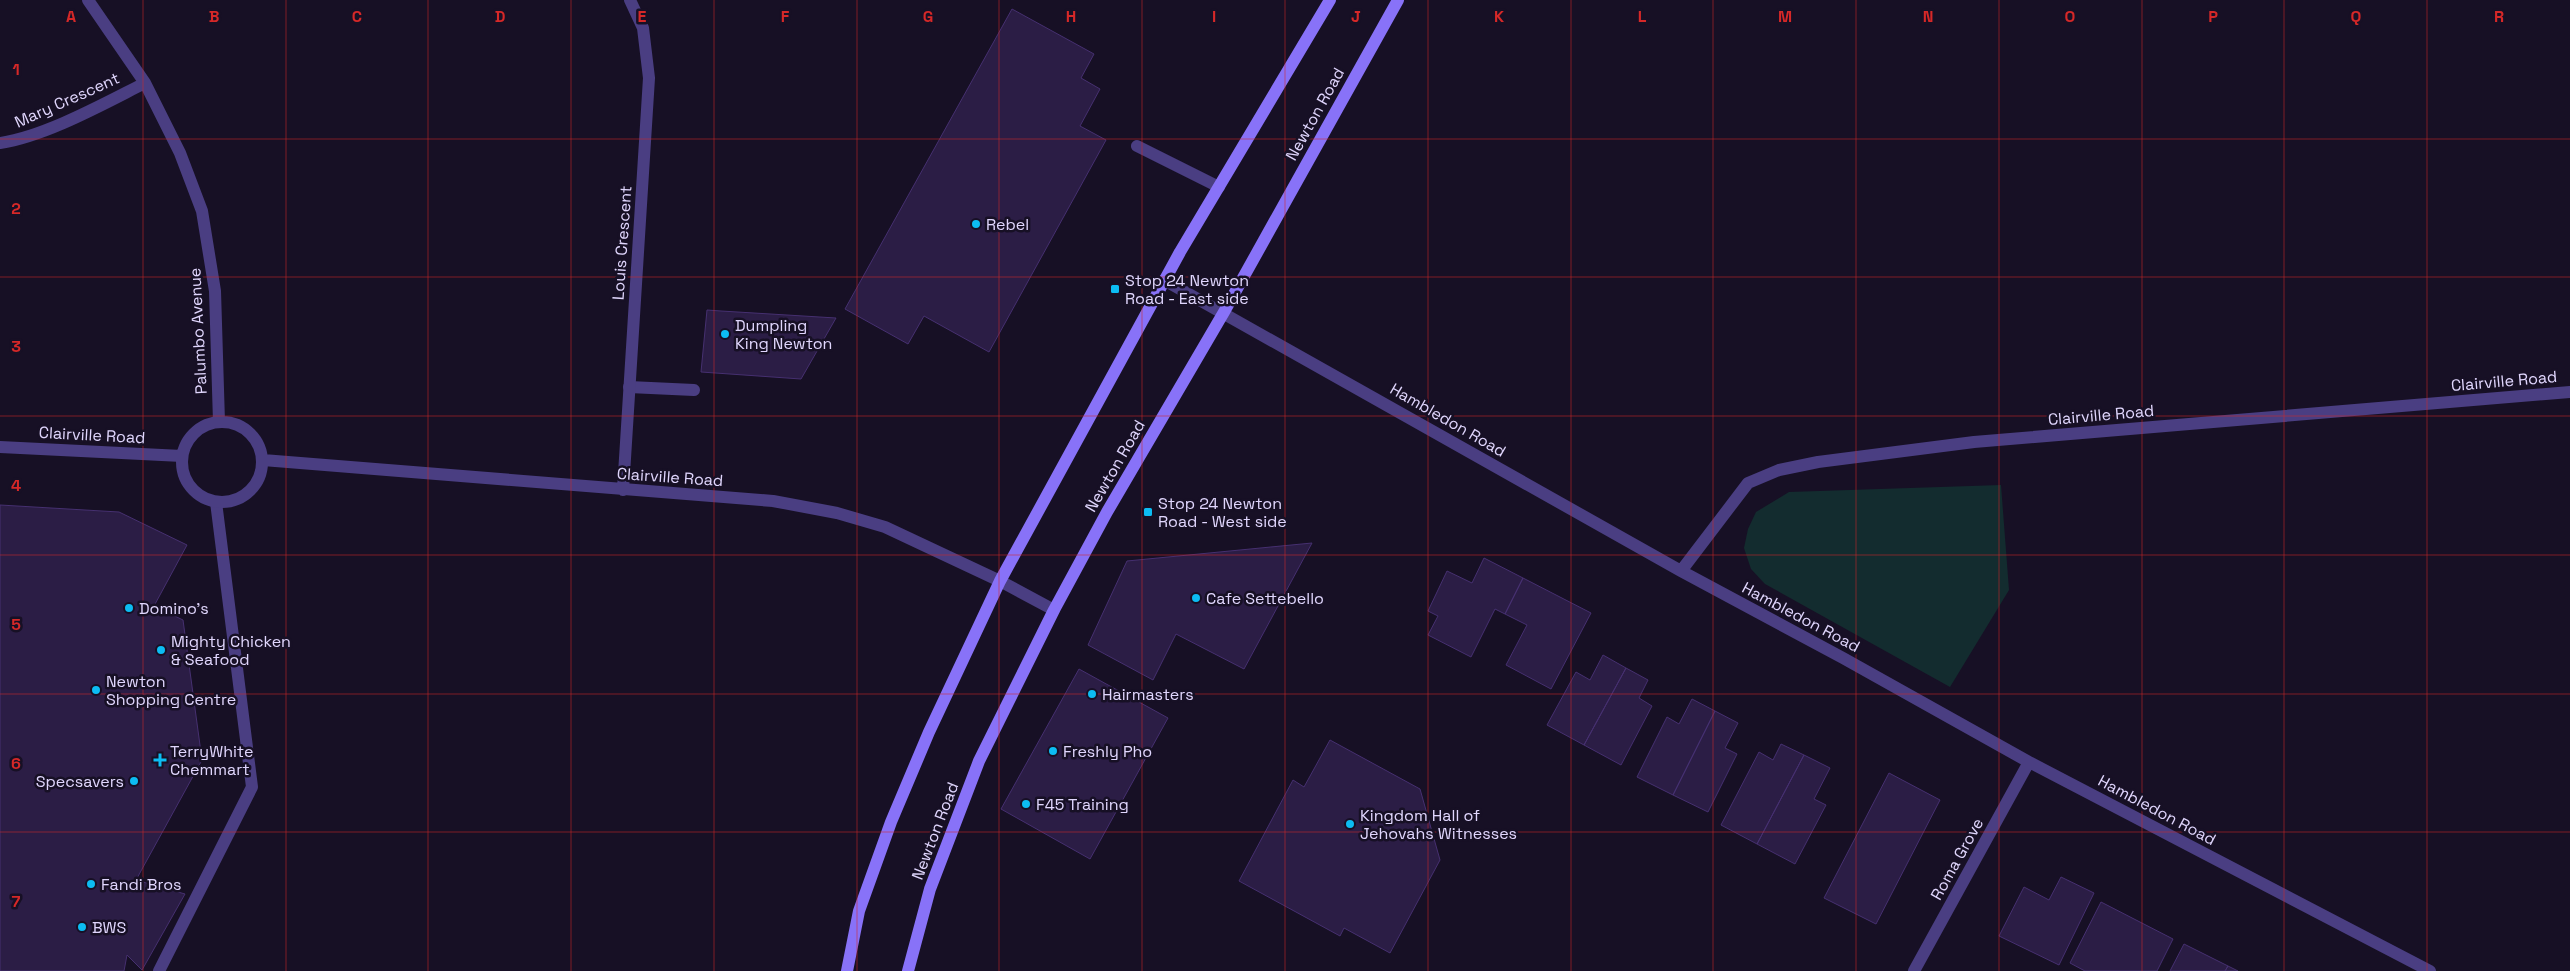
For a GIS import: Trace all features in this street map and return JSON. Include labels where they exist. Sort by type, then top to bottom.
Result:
[{"type":"main road","points":[[847,971],[858,911],[891,822],[929,732],[1000,581],[1164,280],[1330,0]]},
{"type":"main road","name":"Newton Road","points":[[908,971],[930,889],[978,761],[1054,610],[1107,512],[1224,312],[1398,0]]},
{"type":"street","name":"Palumbo Avenue","points":[[88,0],[145,83],[180,152],[202,211],[215,291],[219,422]]},
{"type":"street","name":"Louis Crescent","points":[[623,490],[648,78],[643,28],[630,0]]},
{"type":"street","name":"Mary Crescent","points":[[0,143],[26,137],[88,111],[145,83]]},
{"type":"street","points":[[1138,146],[1219,187]]},
{"type":"street","name":"Hambledon Road","points":[[1164,280],[1224,312],[1681,571],[1843,658],[2029,762],[2430,971]]},
{"type":"street","points":[[629,387],[694,390]]},
{"type":"street","name":"Clairville Road","points":[[1681,571],[1748,484],[1779,470],[1818,462],[1974,442],[2570,392]]},
{"type":"street","points":[[219,422],[244,428],[258,443],[263,460],[256,483],[246,494],[231,501],[216,502],[201,496],[190,488],[182,471],[182,456],[187,440],[199,428],[219,422]]},
{"type":"street","name":"Clairville Road","points":[[0,447],[182,456]]},
{"type":"street","name":"Clairville Road","points":[[263,460],[773,501],[837,514],[885,527],[1000,581],[1054,610]]},
{"type":"street","points":[[159,971],[252,787],[216,502]]},
{"type":"street","name":"Roma Grove","points":[[1914,971],[2029,762]]},
{"type":"green space","points":[[2001,485],[2009,590],[1950,687],[1765,584],[1751,569],[1744,548],[1748,529],[1756,512],[1789,492]]},
{"type":"building","name":"Rebel","points":[[1012,9],[1094,54],[1081,78],[1100,89],[1080,126],[1106,140],[989,352],[924,316],[908,344],[845,309]]},
{"type":"building","points":[[707,310],[836,318],[801,379],[701,372]]},
{"type":"building","name":"Newton Shopping Centre","points":[[0,505],[119,512],[187,545],[154,606],[183,620],[202,760],[136,880],[185,894],[142,970],[127,955],[124,971],[0,971]]},
{"type":"building","name":"Cafe Settebello","points":[[1312,543],[1244,669],[1176,634],[1153,680],[1088,645],[1127,561]]},
{"type":"building","points":[[1484,558],[1523,578],[1505,614],[1495,609],[1471,657],[1428,635],[1438,616],[1428,611],[1447,571],[1472,583]]},
{"type":"building","points":[[1523,578],[1591,613],[1551,689],[1506,665],[1527,625],[1505,614]]},
{"type":"building","points":[[1603,655],[1626,668],[1584,745],[1547,725],[1576,672],[1590,680]]},
{"type":"building","points":[[1626,668],[1648,680],[1639,698],[1652,706],[1621,765],[1584,745]]},
{"type":"building","points":[[1079,669],[1168,718],[1090,859],[1001,809]]},
{"type":"building","points":[[1692,699],[1715,711],[1673,795],[1637,777],[1667,717],[1679,724]]},
{"type":"building","points":[[1715,711],[1738,723],[1725,748],[1737,754],[1708,812],[1673,795]]},
{"type":"building","name":"Kingdom Hall of Jehovahs Witnesses","points":[[1330,740],[1420,789],[1440,860],[1390,953],[1344,928],[1340,936],[1239,881],[1293,780],[1304,787]]},
{"type":"building","points":[[1781,744],[1804,755],[1757,844],[1721,825],[1759,752],[1773,760]]},
{"type":"building","points":[[1804,755],[1830,768],[1814,799],[1826,805],[1795,864],[1757,844]]},
{"type":"building","points":[[1889,773],[1940,800],[1876,924],[1824,898]]},
{"type":"building","points":[[2061,877],[2094,893],[2059,965],[1999,936],[2024,887],[2049,900]]},
{"type":"building","points":[[2101,902],[2173,939],[2157,971],[2085,971],[2070,963]]},
{"type":"building","points":[[2184,944],[2228,966],[2225,971],[2170,971]]},
{"type":"building","points":[[2228,966],[2238,971],[2225,971]]},
{"type":"place","name":"Rebel","points":[[976,224]]},
{"type":"place","name":"Stop 24 Newton Road - East side","points":[[1115,289]]},
{"type":"place","name":"Dumpling King Newton","points":[[725,334]]},
{"type":"place","name":"Stop 24 Newton Road - West side","points":[[1148,512]]},
{"type":"place","name":"Cafe Settebello","points":[[1196,598]]},
{"type":"place","name":"Domino's","points":[[129,608]]},
{"type":"place","name":"Mighty Chicken & Seafood","points":[[161,650]]},
{"type":"place","name":"Newton Shopping Centre","points":[[96,690]]},
{"type":"place","name":"Hairmasters","points":[[1092,694]]},
{"type":"place","name":"Freshly Pho","points":[[1053,751]]},
{"type":"place","name":"TerryWhite Chemmart","points":[[160,760]]},
{"type":"place","name":"Specsavers","points":[[134,781]]},
{"type":"place","name":"F45 Training","points":[[1026,804]]},
{"type":"place","name":"Kingdom Hall of Jehovahs Witnesses","points":[[1350,824]]},
{"type":"place","name":"Fandi Bros","points":[[91,884]]},
{"type":"place","name":"BWS","points":[[82,927]]}]
